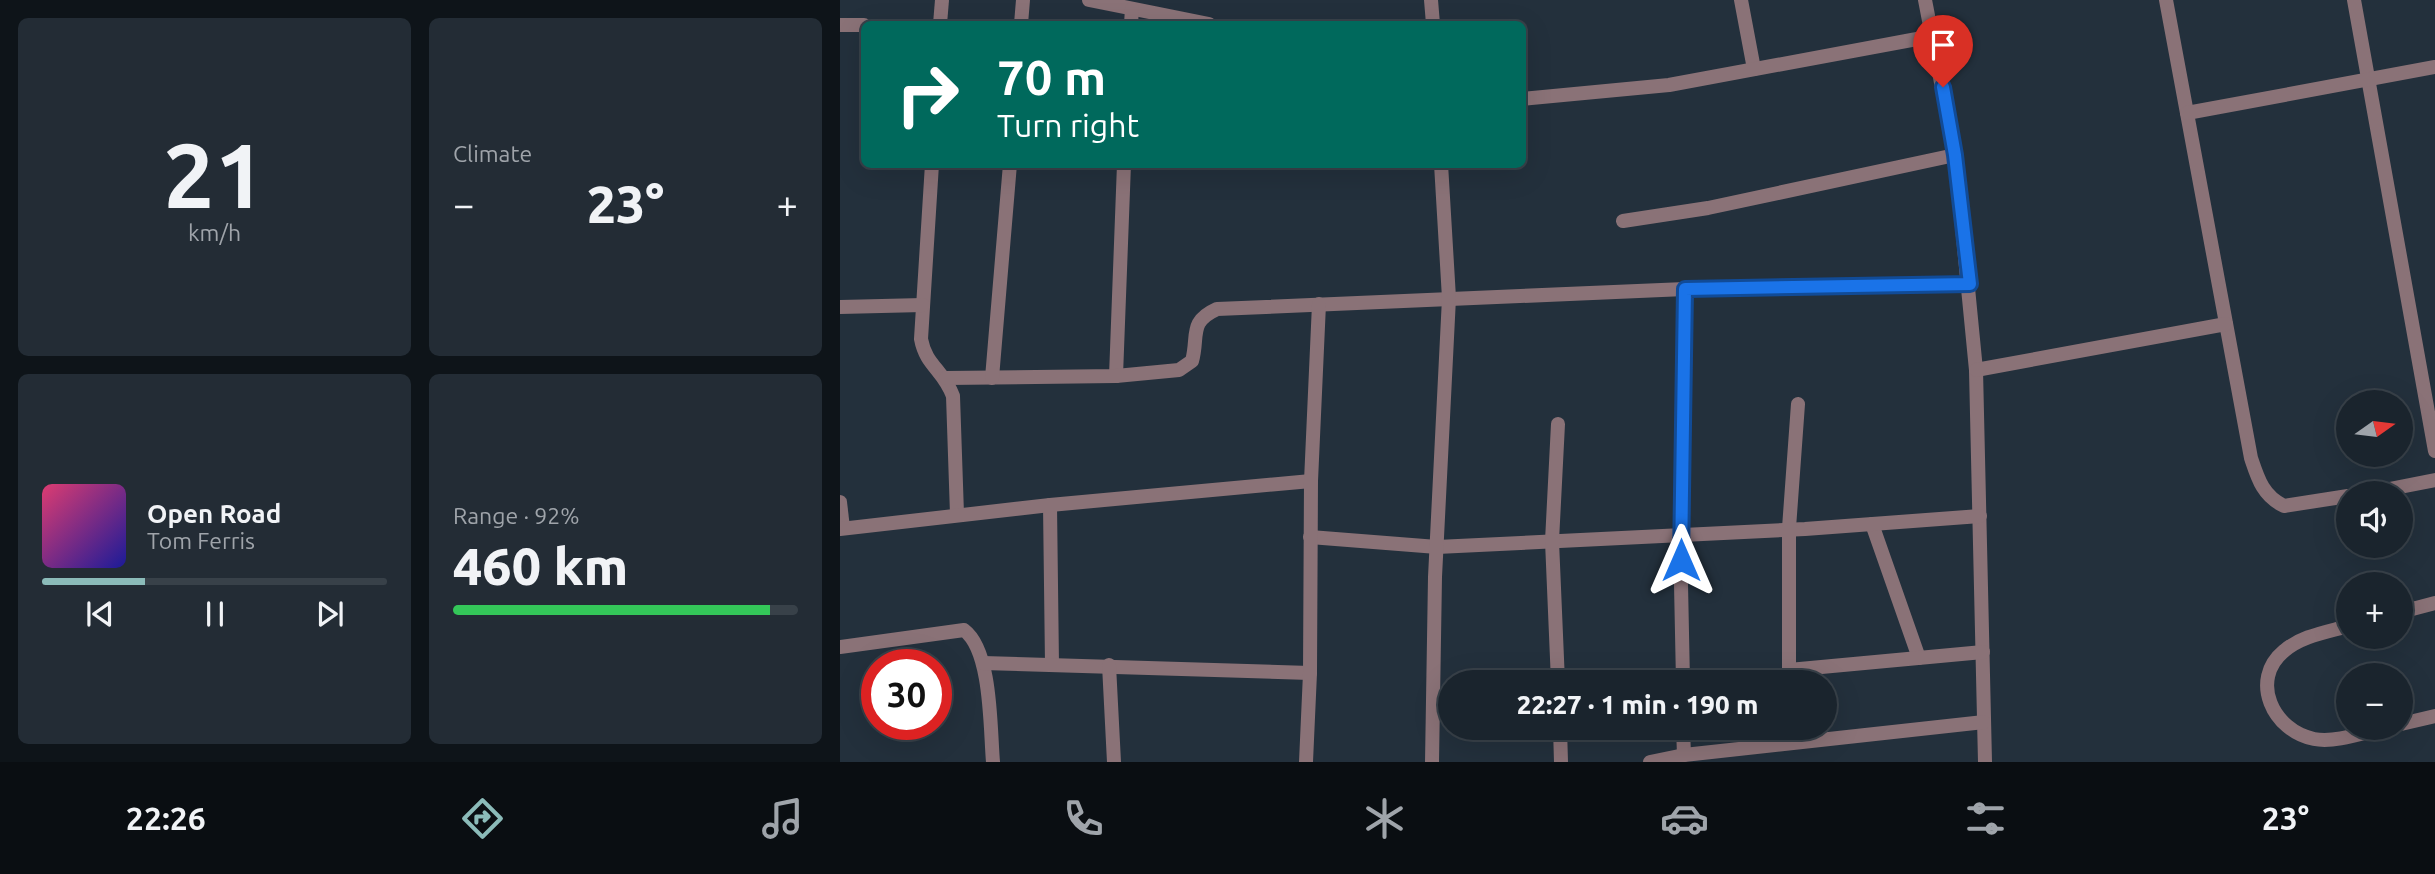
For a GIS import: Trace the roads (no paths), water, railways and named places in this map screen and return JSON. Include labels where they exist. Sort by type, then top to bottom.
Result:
[{"type":"street","points":[[940,21],[942,0]]},
{"type":"street","points":[[1021,21],[1023,0]]},
{"type":"street","points":[[1089,0],[1194,21]]},
{"type":"street","points":[[1431,0],[1433,21]]},
{"type":"street","points":[[1741,0],[1754,69]]},
{"type":"street","points":[[1925,0],[1955,155],[1970,284],[1976,370],[1984,762]]},
{"type":"street","points":[[2166,0],[2250,458],[2266,494],[2284,506],[2336,498]]},
{"type":"street","points":[[2354,0],[2428,377],[2435,451]]},
{"type":"street","points":[[1131,21],[1132,9]]},
{"type":"street","points":[[840,25],[861,25]]},
{"type":"street","points":[[1526,99],[1669,85],[1933,36]]},
{"type":"street","points":[[2187,113],[2435,67]]},
{"type":"street","points":[[1623,221],[1708,208],[1955,155]]},
{"type":"street","points":[[932,168],[921,339],[923,354],[946,378],[953,396],[957,514]]},
{"type":"street","points":[[992,378],[1010,168]]},
{"type":"street","points":[[1116,376],[1124,168]]},
{"type":"street","points":[[1432,762],[1437,547],[1450,298],[1441,168]]},
{"type":"street","points":[[946,378],[1116,376],[1179,370],[1192,361],[1195,330],[1201,317],[1217,309],[1685,289],[1970,284]]},
{"type":"street","points":[[1683,670],[1681,535],[1685,289]]},
{"type":"street","points":[[1306,762],[1310,673],[1311,481],[1319,304]]},
{"type":"street","points":[[840,307],[923,305]]},
{"type":"street","points":[[1976,370],[2226,324]]},
{"type":"street","points":[[1789,670],[1788,528],[1798,404]]},
{"type":"street","points":[[1557,670],[1552,541],[1558,424]]},
{"type":"street","points":[[2413,484],[2435,480]]},
{"type":"street","points":[[840,502],[841,528],[957,514],[1311,481]]},
{"type":"street","points":[[1049,505],[1052,664]]},
{"type":"street","points":[[1310,537],[1437,547],[1980,516]]},
{"type":"street","points":[[1872,524],[1919,658]]},
{"type":"street","points":[[2413,609],[2435,603]]},
{"type":"street","points":[[840,648],[959,628],[972,638],[983,663],[993,762]]},
{"type":"street","points":[[2336,629],[2312,636],[2286,649],[2271,664],[2266,679],[2273,713],[2289,729],[2314,739],[2336,738]]},
{"type":"street","points":[[1832,670],[1983,652]]},
{"type":"street","points":[[983,663],[1310,673]]},
{"type":"street","points":[[1109,665],[1114,762]]},
{"type":"street","points":[[2413,721],[2435,716]]},
{"type":"street","points":[[1650,762],[1684,755],[1984,722]]},
{"type":"street","points":[[1560,740],[1561,762]]},
{"type":"street","points":[[1683,740],[1684,755]]},
{"type":"street","points":[[1788,740],[1788,744]]}]
